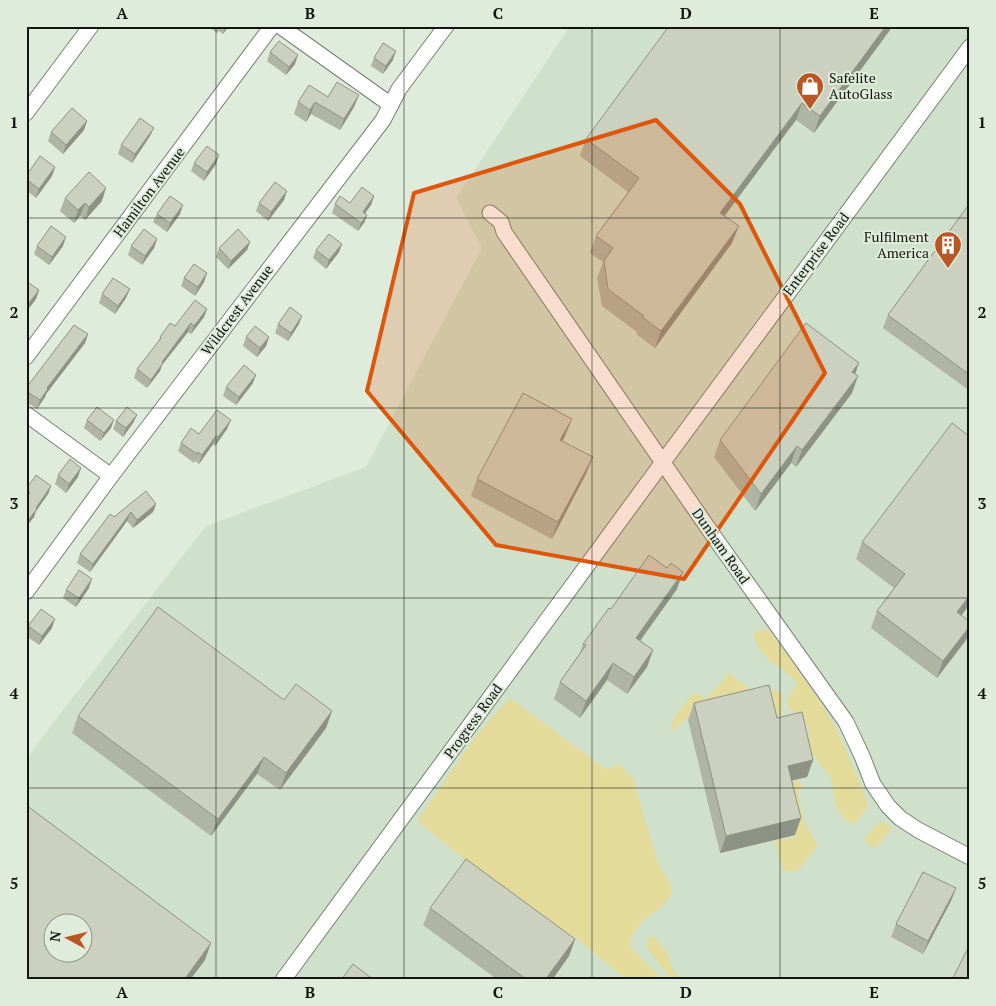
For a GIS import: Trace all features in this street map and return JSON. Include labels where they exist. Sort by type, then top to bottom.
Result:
[{"type":"street","points":[[26,113],[91,26]]},
{"type":"street","name":"Hamilton Avenue","points":[[26,357],[272,26]]},
{"type":"street","points":[[280,26],[391,105]]},
{"type":"street","name":"Wildcrest Avenue","points":[[26,592],[236,310],[383,120],[399,89],[446,26]]},
{"type":"street","name":"Enterprise Road","points":[[663,462],[970,47]]},
{"type":"street","name":"Dunham Road","points":[[490,213],[501,222],[504,232],[717,541],[846,722],[873,784],[888,806],[900,818],[918,830],[970,857]]},
{"type":"street","points":[[26,414],[111,476]]},
{"type":"street","name":"Progress Road","points":[[283,980],[663,462]]},
{"type":"highlighted area","points":[[656,120],[740,204],[825,373],[684,579],[496,545],[367,391],[414,193]]},
{"type":"shaded area","points":[[570,26],[970,26],[970,980],[26,980],[26,760],[206,526],[366,467],[482,248],[456,198]]},
{"type":"shaded area","points":[[767,629],[818,698],[837,730],[868,803],[862,815],[853,825],[843,817],[835,803],[831,778],[810,750],[808,726],[789,709],[787,700],[798,683],[778,666],[772,664],[754,639],[755,632]]},
{"type":"shaded area","points":[[729,673],[763,700],[687,718],[671,732],[675,717],[692,695],[696,692],[707,698]]},
{"type":"shaded area","points":[[774,689],[783,695],[782,714],[778,716],[774,716],[768,697]]},
{"type":"shaded area","points":[[510,698],[607,770],[619,764],[633,779],[658,863],[671,886],[672,892],[667,901],[658,910],[642,921],[631,937],[631,948],[663,980],[627,980],[576,938],[524,907],[417,821],[478,733]]},
{"type":"shaded area","points":[[799,780],[802,787],[798,791],[802,813],[818,846],[797,871],[783,871],[775,841],[796,837],[784,784]]},
{"type":"shaded area","points":[[879,822],[884,822],[892,828],[875,849],[864,839]]},
{"type":"shaded area","points":[[649,937],[655,937],[667,953],[671,966],[680,980],[672,980],[646,947]]},
{"type":"building","points":[[669,26],[886,26],[820,116],[802,103],[720,213],[739,226],[661,331],[608,289],[604,261],[613,248],[596,236],[639,178],[586,139]]},
{"type":"building","points":[[279,41],[298,55],[289,67],[270,52]]},
{"type":"building","points":[[383,43],[396,51],[386,66],[374,58]]},
{"type":"building","points":[[337,82],[359,95],[344,119],[315,102],[310,110],[298,102],[309,85],[328,97]]},
{"type":"building","points":[[72,108],[87,121],[66,145],[51,132]]},
{"type":"building","points":[[140,118],[154,128],[135,154],[121,145]]},
{"type":"building","points":[[207,146],[219,155],[207,172],[194,163]]},
{"type":"building","points":[[40,156],[55,167],[39,189],[26,179],[26,176]]},
{"type":"building","points":[[89,172],[106,188],[89,207],[85,203],[78,210],[65,198]]},
{"type":"building","points":[[275,182],[287,191],[271,212],[259,203]]},
{"type":"building","points":[[362,187],[374,196],[363,212],[367,215],[361,223],[335,204],[340,196],[350,203]]},
{"type":"building","points":[[170,196],[183,205],[170,223],[157,214]]},
{"type":"building","name":"Fulfilment America","points":[[970,203],[970,375],[888,315]]},
{"type":"building","points":[[51,226],[66,237],[52,257],[37,246]]},
{"type":"building","points":[[144,229],[157,239],[145,256],[131,246]]},
{"type":"building","points":[[238,229],[250,242],[231,261],[219,248]]},
{"type":"building","points":[[329,234],[342,244],[329,260],[316,250]]},
{"type":"building","points":[[194,264],[207,273],[198,287],[184,278]]},
{"type":"building","points":[[113,278],[130,289],[118,306],[102,294]]},
{"type":"building","points":[[26,281],[39,290],[29,303],[26,301]]},
{"type":"building","points":[[195,300],[207,309],[194,326],[191,323],[151,380],[137,369],[170,323],[175,326]]},
{"type":"building","points":[[290,307],[302,316],[291,333],[278,324]]},
{"type":"building","points":[[806,323],[859,363],[852,372],[858,376],[802,450],[797,446],[761,494],[720,440]]},
{"type":"building","points":[[74,325],[88,334],[40,400],[26,391],[26,388]]},
{"type":"building","points":[[255,326],[269,337],[260,348],[246,337]]},
{"type":"building","points":[[244,365],[256,375],[239,397],[226,387]]},
{"type":"building","points":[[523,393],[572,419],[560,440],[593,457],[558,522],[477,479]]},
{"type":"building","points":[[97,407],[114,420],[104,433],[87,420]]},
{"type":"building","points":[[127,407],[137,415],[126,428],[116,421]]},
{"type":"building","points":[[217,410],[231,420],[202,455],[198,452],[197,454],[181,443],[191,428],[199,434]]},
{"type":"building","points":[[952,423],[970,437],[970,595],[957,612],[970,622],[970,626],[943,661],[877,611],[905,574],[862,542]]},
{"type":"building","points":[[70,459],[81,468],[69,484],[58,475]]},
{"type":"building","points":[[36,475],[51,486],[26,523],[26,497],[30,493],[26,489]]},
{"type":"building","points":[[146,491],[156,504],[137,520],[131,512],[93,564],[80,554],[110,514],[114,517]]},
{"type":"building","points":[[649,555],[667,568],[671,563],[683,572],[636,638],[653,650],[634,677],[613,663],[586,701],[560,682],[586,645],[583,644],[609,608],[611,609]]},
{"type":"building","points":[[79,570],[92,579],[79,598],[66,590]]},
{"type":"building","points":[[158,607],[284,700],[296,684],[332,711],[286,773],[264,757],[218,819],[78,716]]},
{"type":"building","points":[[41,609],[55,619],[42,636],[28,626]]},
{"type":"building","points":[[769,685],[777,718],[802,712],[813,760],[788,766],[801,818],[726,836],[694,703]]},
{"type":"building","points":[[26,805],[211,943],[184,980],[26,980]]},
{"type":"building","points":[[466,859],[575,939],[545,980],[527,980],[430,908]]},
{"type":"building","points":[[923,872],[956,888],[928,941],[896,924]]},
{"type":"building","points":[[970,944],[970,980],[952,980]]},
{"type":"building","points":[[353,964],[374,980],[341,980]]},
{"type":"place","name":"Safelite AutoGlass","points":[[810,110]]},
{"type":"place","name":"Fulfilment America","points":[[948,269]]}]
